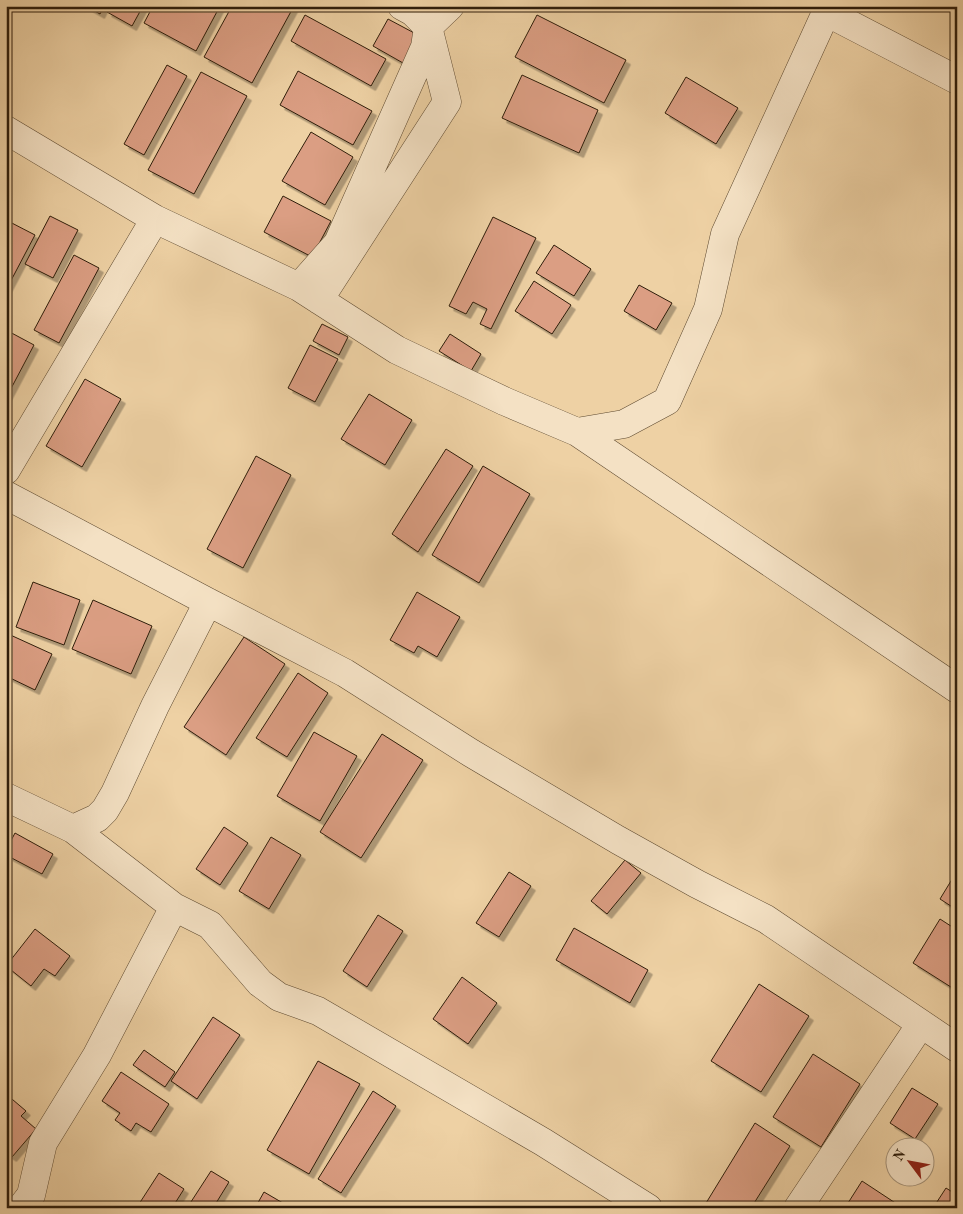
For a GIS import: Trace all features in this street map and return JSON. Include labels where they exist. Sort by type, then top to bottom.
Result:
[{"type":"street","points":[[309,294],[447,102],[428,27],[413,12],[402,6]]},
{"type":"street","points":[[309,294],[338,243],[425,47],[428,27],[450,6]]},
{"type":"street","points":[[577,432],[624,424],[667,401],[708,310],[725,234],[828,9],[957,80]]},
{"type":"street","points":[[6,130],[155,219],[309,294],[397,350],[504,401],[577,432],[957,688]]},
{"type":"street","points":[[6,470],[155,219]]},
{"type":"street","points":[[6,494],[345,673],[471,753],[618,840],[697,884],[766,919],[957,1048]]},
{"type":"street","points":[[73,829],[96,818],[105,810],[208,602]]},
{"type":"street","points":[[6,797],[73,829],[174,908],[210,925],[260,983],[279,997],[318,1011],[543,1142],[648,1208]]},
{"type":"street","points":[[21,1208],[31,1195],[43,1143],[97,1055],[174,908]]},
{"type":"street","points":[[798,1208],[921,1024]]},
{"type":"building","points":[[86,6],[104,6],[100,14]]},
{"type":"building","points":[[110,6],[143,6],[132,26],[107,12]]},
{"type":"building","points":[[153,6],[220,6],[196,51],[144,23]]},
{"type":"building","points":[[232,6],[294,6],[252,83],[204,57]]},
{"type":"building","points":[[305,15],[386,59],[371,86],[291,41]]},
{"type":"building","points":[[537,15],[626,60],[604,103],[515,57]]},
{"type":"building","points":[[388,19],[418,35],[403,63],[373,46]]},
{"type":"building","points":[[167,65],[187,76],[144,155],[124,144]]},
{"type":"building","points":[[298,71],[372,111],[353,145],[280,105]]},
{"type":"building","points":[[201,72],[247,96],[194,194],[148,170]]},
{"type":"building","points":[[522,75],[598,110],[579,153],[502,118]]},
{"type":"building","points":[[686,77],[738,108],[716,144],[665,113]]},
{"type":"building","points":[[311,132],[353,157],[325,205],[282,181]]},
{"type":"building","points":[[283,196],[331,221],[312,257],[264,232]]},
{"type":"building","points":[[50,216],[78,230],[53,278],[25,264]]},
{"type":"building","points":[[493,217],[536,238],[491,329],[480,324],[487,309],[473,302],[466,314],[449,306]]},
{"type":"building","points":[[6,220],[35,235],[6,290]]},
{"type":"building","points":[[554,245],[591,269],[574,296],[536,273]]},
{"type":"building","points":[[74,255],[99,268],[59,343],[34,330]]},
{"type":"building","points":[[534,281],[571,305],[552,334],[515,311]]},
{"type":"building","points":[[639,285],[672,303],[656,330],[624,311]]},
{"type":"building","points":[[322,324],[348,337],[339,355],[313,341]]},
{"type":"building","points":[[6,330],[34,345],[6,398]]},
{"type":"building","points":[[450,334],[481,354],[471,371],[439,351]]},
{"type":"building","points":[[310,345],[338,359],[315,402],[288,388]]},
{"type":"building","points":[[85,379],[121,399],[82,467],[46,446]]},
{"type":"building","points":[[369,394],[412,420],[385,465],[341,439]]},
{"type":"building","points":[[446,449],[473,466],[418,552],[392,534]]},
{"type":"building","points":[[256,456],[291,475],[243,568],[207,549]]},
{"type":"building","points":[[483,466],[530,494],[479,583],[432,555]]},
{"type":"building","points":[[33,582],[80,600],[64,645],[16,627]]},
{"type":"building","points":[[417,592],[460,617],[437,657],[418,646],[414,653],[390,640]]},
{"type":"building","points":[[93,600],[152,626],[131,674],[72,649]]},
{"type":"building","points":[[6,633],[52,654],[35,690],[6,676]]},
{"type":"building","points":[[244,637],[285,664],[226,755],[184,727]]},
{"type":"building","points":[[298,673],[328,693],[287,757],[256,738]]},
{"type":"building","points":[[314,732],[357,756],[320,821],[277,796]]},
{"type":"building","points":[[382,734],[423,760],[361,858],[320,832]]},
{"type":"building","points":[[224,827],[248,843],[220,885],[196,869]]},
{"type":"building","points":[[15,833],[53,854],[42,874],[6,855],[6,850]]},
{"type":"building","points":[[271,837],[301,855],[269,909],[239,891]]},
{"type":"building","points":[[625,860],[641,873],[607,914],[591,901]]},
{"type":"building","points":[[509,872],[531,886],[499,937],[476,923]]},
{"type":"building","points":[[954,876],[957,878],[957,910],[940,899]]},
{"type":"building","points":[[378,915],[403,931],[367,987],[343,971]]},
{"type":"building","points":[[940,919],[957,930],[957,985],[954,989],[913,963]]},
{"type":"building","points":[[574,928],[648,970],[630,1003],[556,960]]},
{"type":"building","points":[[35,929],[70,956],[55,976],[44,969],[31,986],[6,966]]},
{"type":"building","points":[[462,977],[497,1003],[468,1044],[433,1019]]},
{"type":"building","points":[[759,984],[809,1016],[761,1092],[711,1061]]},
{"type":"building","points":[[213,1017],[240,1035],[197,1099],[171,1081]]},
{"type":"building","points":[[144,1050],[175,1072],[165,1087],[133,1065]]},
{"type":"building","points":[[813,1054],[860,1084],[821,1147],[773,1117]]},
{"type":"building","points":[[318,1061],[360,1084],[309,1174],[267,1150]]},
{"type":"building","points":[[121,1072],[169,1104],[151,1132],[136,1123],[131,1131],[115,1120],[120,1113],[102,1101]]},
{"type":"building","points":[[912,1088],[938,1104],[917,1136],[910,1136],[890,1123]]},
{"type":"building","points":[[373,1091],[396,1106],[341,1193],[318,1179]]},
{"type":"building","points":[[6,1094],[26,1111],[21,1116],[36,1129],[12,1157],[6,1153]]},
{"type":"building","points":[[755,1123],[790,1146],[751,1208],[703,1208]]},
{"type":"building","points":[[211,1171],[229,1182],[213,1208],[187,1208]]},
{"type":"building","points":[[159,1173],[184,1189],[172,1208],[145,1208],[139,1204]]},
{"type":"building","points":[[862,1181],[903,1208],[855,1208],[848,1203]]},
{"type":"building","points":[[946,1188],[957,1195],[957,1208],[933,1208]]},
{"type":"building","points":[[264,1192],[288,1206],[288,1208],[255,1208]]}]
